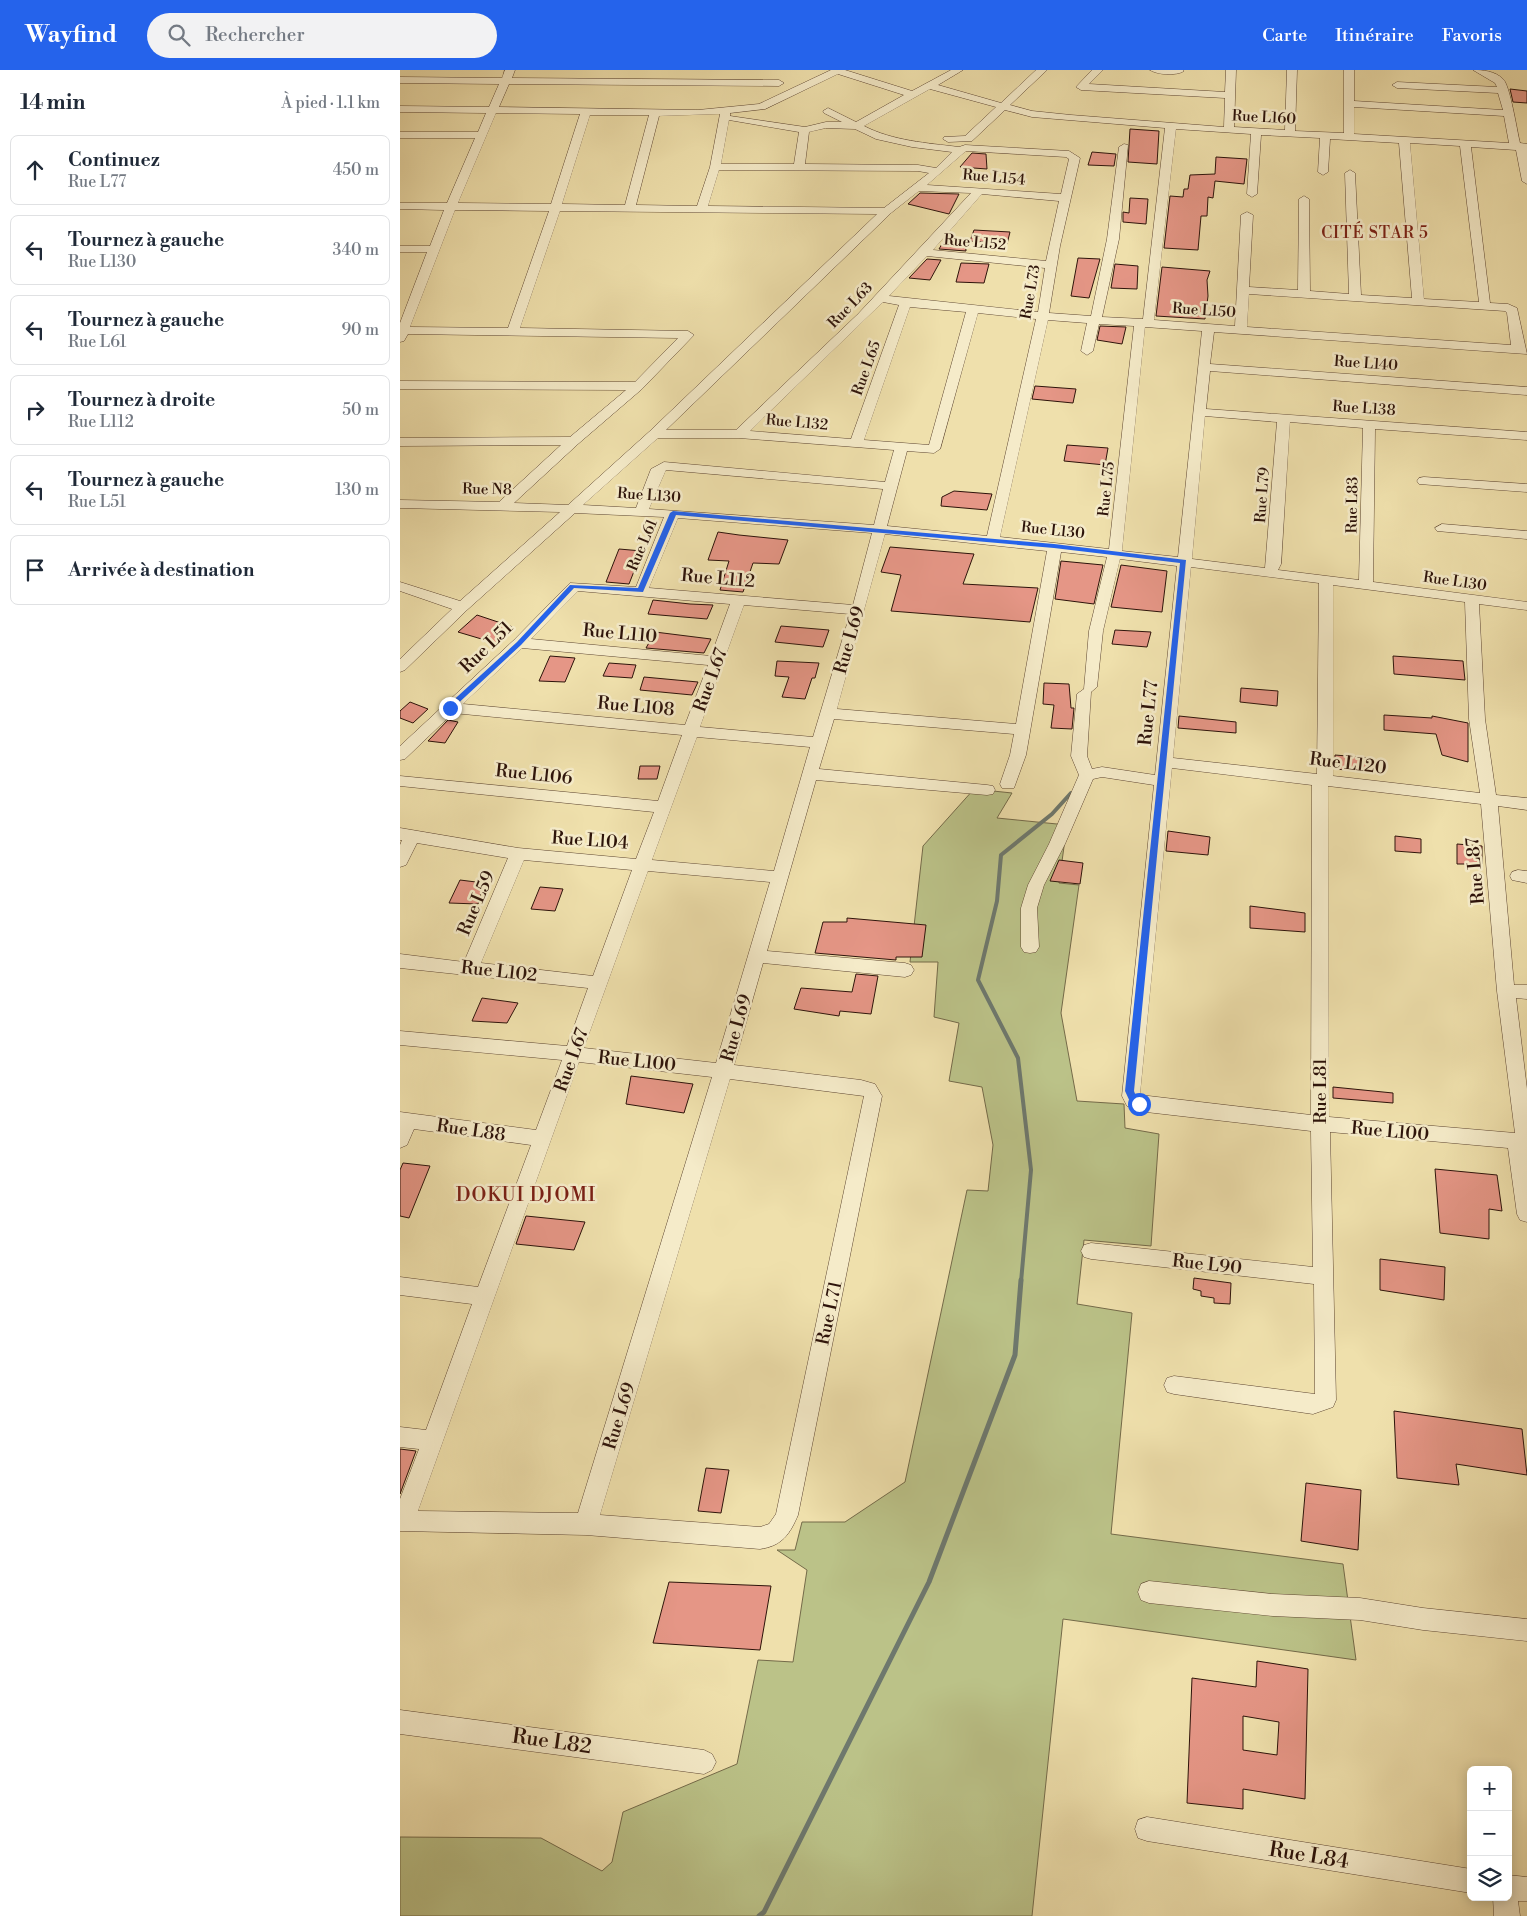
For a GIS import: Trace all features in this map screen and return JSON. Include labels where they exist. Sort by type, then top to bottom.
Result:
[{"type":"street","points":[[651,81],[654,70]]},
{"type":"street","points":[[771,70],[789,94]]},
{"type":"street","points":[[495,108],[654,114],[726,114],[761,107],[839,70],[913,95]]},
{"type":"street","points":[[400,107],[698,108],[803,130],[826,125],[856,126],[958,70]]},
{"type":"street","points":[[918,144],[927,137],[968,139],[1000,106],[1042,70]]},
{"type":"street","points":[[1098,70],[1081,86],[1230,96]]},
{"type":"street","points":[[1155,70],[1179,71],[1178,93]]},
{"type":"street","points":[[1229,130],[1231,70]]},
{"type":"street","points":[[1290,133],[1292,70]]},
{"type":"street","points":[[1348,70],[1349,137]]},
{"type":"street","points":[[1478,70],[1498,78],[1504,90],[1521,147],[1527,181]]},
{"type":"street","points":[[504,505],[638,386],[688,335],[401,333],[452,206],[509,75]]},
{"type":"street","points":[[400,80],[509,75],[651,81],[779,83]]},
{"type":"street","points":[[1398,107],[1396,82],[1504,90]]},
{"type":"street","name":"Rue L160","points":[[929,86],[1032,114],[1229,130],[1521,147]]},
{"type":"street","points":[[1349,104],[1509,112]]},
{"type":"street","points":[[654,114],[698,113],[712,110]]},
{"type":"street","points":[[512,333],[556,207],[586,111]]},
{"type":"street","points":[[828,111],[876,136],[918,144],[962,149]]},
{"type":"street","points":[[630,208],[654,114]]},
{"type":"street","points":[[702,208],[726,114]]},
{"type":"street","name":"Rue L75","points":[[1088,774],[1080,756],[1087,690],[1096,631],[1115,553],[1171,126]]},
{"type":"street","points":[[798,167],[803,130]]},
{"type":"street","points":[[1252,194],[1256,131]]},
{"type":"street","points":[[400,135],[483,135]]},
{"type":"street","points":[[1323,172],[1324,135]]},
{"type":"street","points":[[1404,140],[1418,302]]},
{"type":"street","points":[[1465,144],[1485,307]]},
{"type":"street","points":[[1087,351],[1113,239],[1124,147]]},
{"type":"street","points":[[400,667],[462,608],[654,434],[887,211],[918,188],[962,149]]},
{"type":"street","name":"Rue L73","points":[[962,149],[1074,156],[1067,198],[1051,265],[1043,316],[993,540]]},
{"type":"street","points":[[714,167],[918,168],[936,171]]},
{"type":"street","points":[[1350,173],[1355,298]]},
{"type":"street","name":"Rue L154","points":[[918,188],[949,188],[978,192],[1067,198]]},
{"type":"street","name":"Rue L63","points":[[739,434],[813,367],[879,298],[926,253],[978,192]]},
{"type":"street","points":[[1304,199],[1304,294]]},
{"type":"street","points":[[400,206],[887,211]]},
{"type":"street","points":[[1241,329],[1247,215]]},
{"type":"street","points":[[400,249],[435,249]]},
{"type":"street","name":"Rue L152","points":[[926,253],[1051,265]]},
{"type":"street","points":[[1242,290],[1508,308],[1513,311],[1522,350]]},
{"type":"street","name":"Rue L150","points":[[879,298],[906,303],[1043,316],[1522,350]]},
{"type":"street","name":"Rue L65","points":[[856,443],[906,303]]},
{"type":"street","name":"Rue L132","points":[[654,434],[739,434],[930,450],[936,447],[972,310]]},
{"type":"street","name":"Rue L77","points":[[1134,1101],[1130,1091],[1208,327]]},
{"type":"street","name":"Rue L140","points":[[1203,367],[1527,391]]},
{"type":"street","points":[[400,385],[638,386]]},
{"type":"street","name":"Rue L138","points":[[1199,412],[1527,436]]},
{"type":"street","name":"Rue L79","points":[[1270,573],[1274,564],[1284,418]]},
{"type":"street","name":"Rue L83","points":[[1366,585],[1369,424]]},
{"type":"street","points":[[400,442],[573,442]]},
{"type":"street","name":"Rue L69","points":[[586,1524],[723,1071],[828,713],[858,610],[901,447]]},
{"type":"street","points":[[641,511],[658,469],[664,466],[891,486]]},
{"type":"street","points":[[1424,481],[1527,488]]},
{"type":"street","name":"Rue N8","points":[[400,504],[574,507]]},
{"type":"street","name":"Rue L130","points":[[574,507],[673,513],[1054,546],[1527,606]]},
{"type":"street","name":"Rue L61","points":[[641,590],[673,513]]},
{"type":"street","points":[[1442,528],[1527,535]]},
{"type":"street","points":[[1008,784],[1018,755],[1054,546]]},
{"type":"street","name":"Rue L81","points":[[1174,1385],[1314,1404],[1324,1402],[1327,1394],[1320,1124],[1322,780],[1326,579]]},
{"type":"street","points":[[400,586],[462,608]]},
{"type":"street","name":"Rue L112","points":[[575,586],[641,590],[858,610]]},
{"type":"street","name":"Rue L51","points":[[400,755],[519,643],[575,586]]},
{"type":"street","name":"Rue L67","points":[[401,1521],[434,1441],[739,599]]},
{"type":"street","name":"Rue L87","points":[[1472,599],[1475,697],[1489,800],[1506,991],[1520,1040],[1527,1214]]},
{"type":"street","name":"Rue L110","points":[[519,643],[717,661]]},
{"type":"street","name":"Rue L108","points":[[450,708],[819,743]]},
{"type":"street","points":[[828,713],[1022,730]]},
{"type":"street","name":"Rue L120","points":[[1164,762],[1527,804]]},
{"type":"street","points":[[1030,947],[1029,908],[1036,885],[1057,844],[1088,774],[1102,772],[1162,780]]},
{"type":"street","points":[[810,774],[987,790]]},
{"type":"street","name":"Rue L106","points":[[400,781],[664,807]]},
{"type":"street","points":[[400,861],[406,835]]},
{"type":"street","name":"Rue L104","points":[[406,835],[518,854],[779,877]]},
{"type":"street","name":"Rue L59","points":[[470,968],[518,854]]},
{"type":"street","points":[[756,956],[905,970]]},
{"type":"street","name":"Rue L102","points":[[400,960],[599,983]]},
{"type":"street","points":[[1506,991],[1527,992]]},
{"type":"street","name":"Rue L100","points":[[400,1038],[574,1054],[723,1071],[860,1087],[872,1092]]},
{"type":"street","name":"Rue L71","points":[[586,1524],[760,1538],[769,1537],[777,1532],[787,1515],[873,1101],[872,1092]]},
{"type":"street","name":"Rue L100","points":[[1134,1101],[1146,1105],[1320,1124],[1524,1141]]},
{"type":"street","points":[[400,1140],[404,1121]]},
{"type":"street","name":"Rue L88","points":[[404,1121],[543,1139]]},
{"type":"street","name":"Rue L90","points":[[1091,1251],[1324,1277]]},
{"type":"street","points":[[400,1286],[486,1297]]},
{"type":"street","points":[[400,1437],[434,1441]]},
{"type":"street","points":[[401,1521],[498,1521],[586,1524]]},
{"type":"street","points":[[1149,1592],[1273,1604],[1360,1609],[1423,1619],[1527,1630]]},
{"type":"street","name":"Rue L82","points":[[400,1722],[704,1762]]},
{"type":"street","name":"Rue L84","points":[[1148,1829],[1467,1880]]},
{"type":"street","points":[[1512,1887],[1527,1889]]},
{"type":"street","points":[[1505,1901],[1507,1916]]},
{"type":"green space","points":[[974,789],[1012,793],[997,818],[1067,825],[1059,883],[1079,885],[1061,1013],[1077,1101],[1124,1104],[1125,1128],[1159,1134],[1151,1246],[1084,1240],[1077,1304],[1132,1313],[1111,1534],[1343,1564],[1356,1660],[1063,1619],[1032,1916],[400,1916],[400,1837],[541,1838],[602,1871],[612,1862],[623,1812],[737,1764],[758,1660],[793,1662],[807,1570],[777,1550],[795,1550],[802,1522],[845,1522],[905,1482],[967,1190],[988,1191],[993,1145],[982,1087],[949,1081],[959,1023],[934,1017],[938,962],[910,962],[923,846]]},
{"type":"building","points":[[1510,89],[1527,91],[1527,103],[1513,102]]},
{"type":"building","points":[[1130,129],[1159,131],[1157,164],[1128,162]]},
{"type":"building","points":[[1092,152],[1116,154],[1114,166],[1088,165]]},
{"type":"building","points":[[972,153],[986,154],[987,169],[960,167]]},
{"type":"building","points":[[1216,157],[1247,159],[1244,184],[1215,181],[1213,198],[1208,197],[1207,216],[1201,216],[1198,250],[1164,248],[1170,196],[1183,197],[1184,189],[1188,189],[1190,175],[1215,174]]},
{"type":"building","points":[[920,193],[959,194],[949,214],[908,204]]},
{"type":"building","points":[[1130,198],[1148,199],[1146,224],[1123,222],[1123,212],[1129,213]]},
{"type":"building","points":[[974,230],[1010,232],[1007,244],[970,241]]},
{"type":"building","points":[[945,239],[965,240],[966,251],[939,249]]},
{"type":"building","points":[[1078,258],[1100,259],[1089,298],[1071,296]]},
{"type":"building","points":[[927,259],[941,260],[930,280],[909,278]]},
{"type":"building","points":[[961,263],[989,264],[984,283],[956,282]]},
{"type":"building","points":[[1115,264],[1138,266],[1137,289],[1111,288]]},
{"type":"building","points":[[1162,267],[1210,271],[1207,280],[1208,296],[1205,319],[1156,316]]},
{"type":"building","points":[[1100,326],[1126,327],[1122,344],[1097,340]]},
{"type":"building","points":[[1035,386],[1076,389],[1073,403],[1032,399]]},
{"type":"building","points":[[1067,445],[1108,448],[1105,465],[1064,461]]},
{"type":"building","points":[[954,491],[992,494],[987,510],[941,506],[942,497]]},
{"type":"building","points":[[718,532],[788,540],[779,564],[753,563],[743,592],[720,590],[729,561],[708,560]]},
{"type":"building","points":[[890,547],[974,554],[963,584],[1038,588],[1030,622],[891,611],[901,575],[881,572]]},
{"type":"building","points":[[619,549],[642,551],[629,584],[606,582]]},
{"type":"building","points":[[1061,561],[1103,565],[1094,604],[1055,599]]},
{"type":"building","points":[[1121,565],[1167,571],[1162,612],[1111,607]]},
{"type":"building","points":[[653,600],[713,605],[707,619],[648,614]]},
{"type":"building","points":[[477,615],[513,627],[495,643],[458,632]]},
{"type":"building","points":[[781,626],[829,630],[823,647],[775,642]]},
{"type":"building","points":[[1115,630],[1151,632],[1147,647],[1112,644]]},
{"type":"building","points":[[655,632],[711,639],[704,653],[646,648]]},
{"type":"building","points":[[550,656],[575,658],[565,682],[539,681]]},
{"type":"building","points":[[1393,656],[1463,661],[1465,680],[1394,674]]},
{"type":"building","points":[[777,661],[819,663],[815,678],[812,678],[805,699],[782,697],[789,677],[775,676]]},
{"type":"building","points":[[609,663],[636,665],[632,678],[603,676]]},
{"type":"building","points":[[644,677],[698,682],[692,695],[640,690]]},
{"type":"building","points":[[1044,683],[1069,684],[1071,708],[1074,708],[1072,729],[1051,728],[1054,705],[1043,704]]},
{"type":"building","points":[[1241,688],[1278,691],[1277,706],[1240,702]]},
{"type":"building","points":[[410,702],[428,709],[413,723],[400,718],[400,711]]},
{"type":"building","points":[[1384,715],[1432,718],[1432,716],[1468,723],[1468,762],[1442,755],[1436,734],[1384,730]]},
{"type":"building","points":[[1179,716],[1236,722],[1236,733],[1178,728]]},
{"type":"building","points":[[448,720],[458,722],[445,743],[428,741]]},
{"type":"building","points":[[1335,755],[1371,758],[1371,772],[1335,769]]},
{"type":"building","points":[[640,766],[660,766],[657,779],[638,779]]},
{"type":"building","points":[[1168,831],[1210,837],[1208,855],[1166,851]]},
{"type":"building","points":[[1395,836],[1421,839],[1421,853],[1395,851]]},
{"type":"building","points":[[1457,844],[1482,846],[1482,864],[1457,864]]},
{"type":"building","points":[[1059,860],[1083,863],[1080,884],[1050,881]]},
{"type":"building","points":[[460,880],[484,883],[478,904],[449,903]]},
{"type":"building","points":[[540,887],[563,889],[555,911],[531,909]]},
{"type":"building","points":[[1250,906],[1305,913],[1305,932],[1250,928]]},
{"type":"building","points":[[847,918],[926,925],[922,957],[896,957],[896,960],[815,953],[823,922],[847,922]]},
{"type":"building","points":[[856,974],[878,976],[871,1014],[840,1011],[839,1016],[794,1009],[801,988],[852,992]]},
{"type":"building","points":[[482,998],[518,1003],[507,1023],[472,1021]]},
{"type":"building","points":[[631,1076],[693,1084],[684,1113],[626,1104]]},
{"type":"building","points":[[1333,1087],[1393,1093],[1393,1103],[1333,1098]]},
{"type":"building","points":[[403,1163],[430,1166],[409,1218],[400,1216],[400,1170]]},
{"type":"building","points":[[1435,1169],[1497,1175],[1502,1211],[1489,1209],[1489,1239],[1440,1233]]},
{"type":"building","points":[[526,1216],[585,1222],[574,1250],[516,1244]]},
{"type":"building","points":[[1380,1259],[1445,1267],[1444,1300],[1380,1290]]},
{"type":"building","points":[[1194,1278],[1231,1283],[1230,1304],[1214,1303],[1214,1298],[1201,1296],[1201,1291],[1193,1289]]},
{"type":"building","points":[[1394,1411],[1522,1429],[1527,1475],[1456,1464],[1459,1485],[1397,1478]]},
{"type":"building","points":[[400,1449],[416,1451],[400,1494]]},
{"type":"building","points":[[706,1468],[729,1470],[721,1513],[698,1511]]},
{"type":"building","points":[[1306,1483],[1361,1490],[1358,1550],[1301,1541]]},
{"type":"building","points":[[669,1582],[771,1586],[760,1650],[653,1643]]},
{"type":"building","points":[[1257,1661],[1308,1669],[1305,1799],[1243,1789],[1243,1809],[1187,1803],[1192,1678],[1256,1687]],"holes":[[[1243,1716],[1279,1722],[1277,1755],[1243,1750]]]},
{"type":"waterway","points":[[1021,1282],[1031,1170],[1018,1058],[978,980],[997,901],[1001,855],[1052,814],[1071,793]]},
{"type":"waterway","points":[[759,1916],[764,1912],[929,1582],[1015,1355],[1021,1280]]},
{"type":"district","name":"CITÉ STAR 5","points":[[1375,232]]},
{"type":"district","name":"DOKUI DJOMI","points":[[526,1194]]},
{"type":"route","points":[[450,708],[519,643],[572,586],[581,585],[641,590],[673,513],[1054,546],[1184,561],[1130,1091],[1134,1101],[1139,1104]]}]
